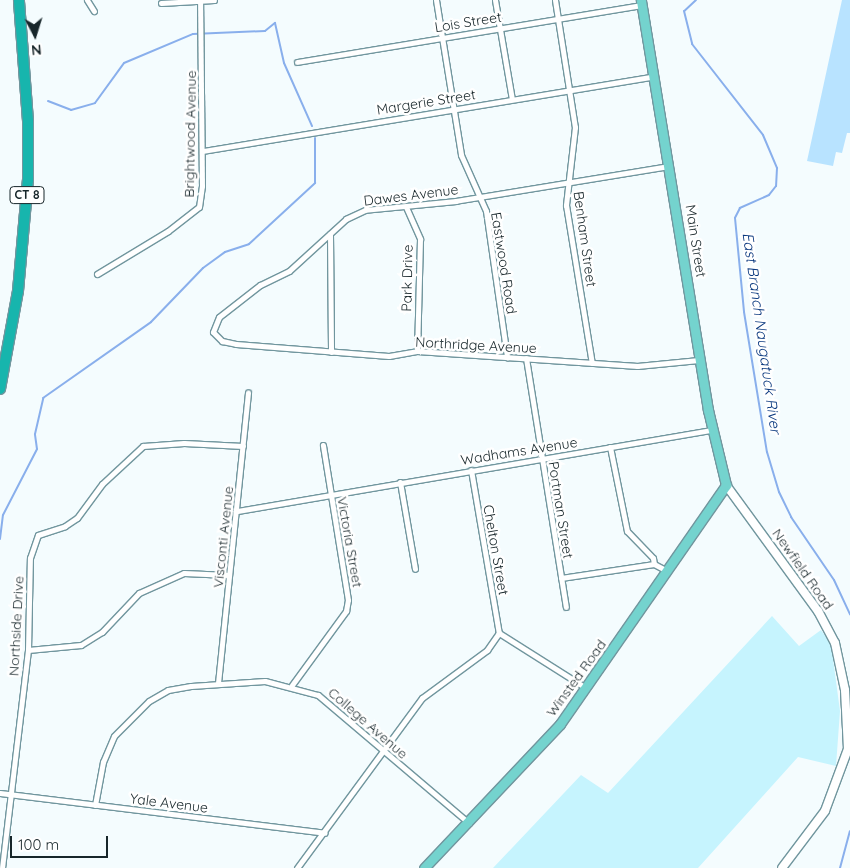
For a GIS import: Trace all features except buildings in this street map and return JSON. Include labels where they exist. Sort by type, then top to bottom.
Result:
[{"type":"highway","name":"CT 8","points":[[0,389],[18,291],[28,180],[28,120],[19,0]]},
{"type":"main road","name":"Main Street","points":[[642,2],[670,166],[699,360],[712,430],[726,485]]},
{"type":"main road","name":"Winsted Road","points":[[424,868],[560,724],[726,485]]},
{"type":"street","points":[[87,0],[94,11]]},
{"type":"street","name":"Brightwood Avenue","points":[[97,274],[192,214],[202,199],[200,0]]},
{"type":"street","points":[[161,3],[214,0]]},
{"type":"street","name":"Eastwood Road","points":[[436,0],[461,154],[481,196],[507,357]]},
{"type":"street","points":[[495,0],[512,99]]},
{"type":"street","name":"Benham Street","points":[[556,0],[570,90],[575,144],[567,182],[566,205],[592,363]]},
{"type":"street","name":"Lois Street","points":[[297,62],[642,2]]},
{"type":"street","name":"Margerie Street","points":[[202,151],[654,76]]},
{"type":"street","name":"Dawes Avenue","points":[[219,317],[260,285],[289,271],[346,219],[365,210],[406,208],[670,166]]},
{"type":"street","name":"Park Drive","points":[[406,208],[420,239],[417,352]]},
{"type":"street","points":[[330,234],[331,352]]},
{"type":"street","name":"Northridge Avenue","points":[[219,317],[214,332],[222,342],[331,352],[389,356],[417,352],[637,366],[699,360]]},
{"type":"street","name":"Portman Street","points":[[526,358],[566,606]]},
{"type":"street","name":"Visconti Avenue","points":[[218,683],[227,621],[228,575],[237,511],[248,393]]},
{"type":"street","name":"Wadhams Avenue","points":[[237,511],[712,430]]},
{"type":"street","name":"Northside Drive","points":[[2,868],[28,650],[30,558],[38,534],[65,526],[77,518],[102,484],[143,446],[184,443],[243,446]]},
{"type":"street","name":"Victoria Street","points":[[292,685],[346,611],[348,600],[323,445]]},
{"type":"street","points":[[610,447],[627,531],[653,558],[654,564]]},
{"type":"street","name":"Chelton Street","points":[[471,470],[499,633]]},
{"type":"street","points":[[400,482],[415,569]]},
{"type":"street","name":"Newfield Road","points":[[726,485],[818,611],[836,643],[845,690],[848,749],[824,811],[782,868]]},
{"type":"street","points":[[560,578],[654,564],[667,571]]},
{"type":"street","points":[[28,650],[81,645],[102,632],[139,593],[184,573],[228,575]]},
{"type":"street","points":[[297,868],[325,833],[382,750],[422,698],[487,650],[499,633],[586,688]]},
{"type":"street","name":"College Avenue","points":[[95,805],[103,762],[114,736],[130,717],[168,690],[218,683],[264,681],[292,685],[318,695],[468,823]]},
{"type":"street","name":"Yale Avenue","points":[[0,793],[325,833]]},
{"type":"shaded area","points":[[772,616],[799,646],[821,630],[831,644],[840,711],[836,766],[798,757],[698,868],[493,868],[581,775],[608,793]]},
{"type":"waterway","name":"East Branch Naugatuck River","points":[[696,0],[684,11],[692,44],[763,135],[777,168],[776,186],[769,195],[740,208],[735,218],[744,312],[767,452],[779,492],[791,517],[834,580],[850,614]]},
{"type":"waterway","points":[[48,101],[71,110],[95,103],[124,63],[193,34],[265,31],[275,23],[284,63],[312,126]]},
{"type":"waterway","points":[[0,539],[3,515],[37,449],[35,434],[43,398],[151,322],[203,268],[225,252],[249,244],[315,183],[315,138]]},
{"type":"waterway","name":"East Branch Naugatuck River","points":[[840,868],[850,831]]}]
